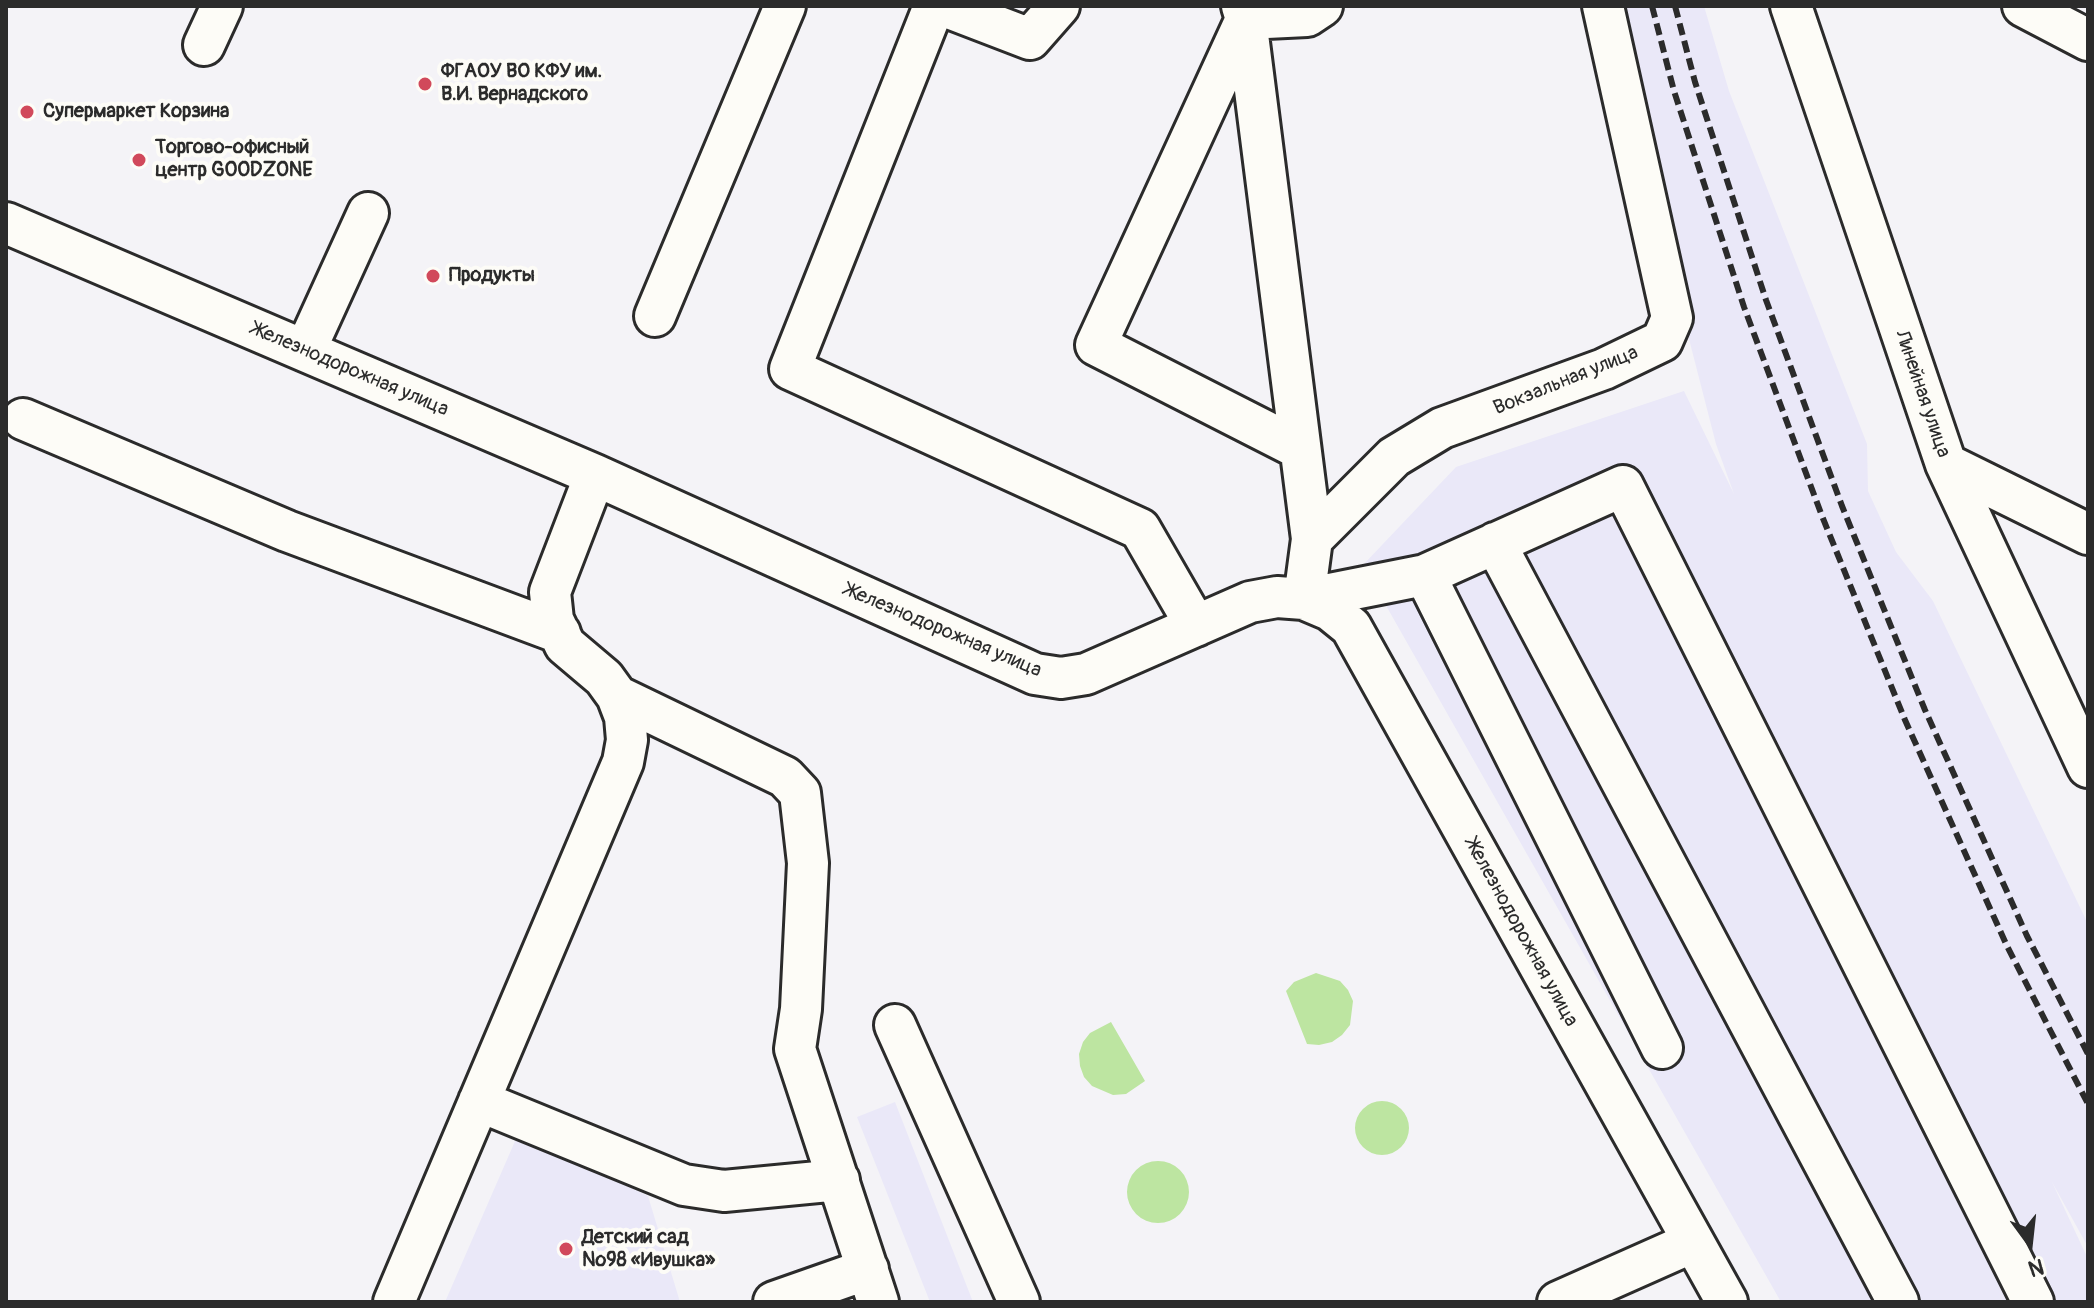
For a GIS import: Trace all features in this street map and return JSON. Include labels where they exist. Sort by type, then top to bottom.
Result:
[{"type":"street","points":[[204,45],[222,6]]},
{"type":"street","points":[[655,316],[785,6]]},
{"type":"street","points":[[934,6],[790,369],[1140,529],[1196,626]]},
{"type":"street","points":[[944,6],[1030,39],[1059,6]]},
{"type":"street","points":[[1244,12],[1307,16],[1322,6]]},
{"type":"street","name":"Вокзальная улица","points":[[1312,539],[1394,457],[1442,428],[1604,369],[1662,341],[1672,318],[1603,6]]},
{"type":"street","name":"Линейная улица","points":[[1791,6],[1946,464],[2088,767]]},
{"type":"street","points":[[2023,6],[2088,40]]},
{"type":"street","points":[[1244,12],[1312,539],[1304,599],[1425,575],[1623,486],[2033,1302]]},
{"type":"street","points":[[1244,12],[1096,345],[1300,449]]},
{"type":"street","points":[[305,351],[368,213]]},
{"type":"street","name":"Железнодорожная улица","points":[[6,223],[595,475],[1035,674],[1061,678],[1086,674],[1250,602],[1277,597],[1304,599],[1330,610],[1351,627],[1727,1302]]},
{"type":"street","points":[[23,419],[287,531],[560,633]]},
{"type":"street","points":[[1946,464],[2088,534]]},
{"type":"street","points":[[394,1302],[623,762],[625,717],[617,696],[604,678],[565,645],[553,620],[550,592],[595,475]]},
{"type":"street","points":[[1495,543],[1898,1302]]},
{"type":"street","points":[[1425,575],[1662,1048]]},
{"type":"street","points":[[617,696],[785,777],[800,793],[808,863],[801,1009],[795,1049],[873,1285],[774,1302]]},
{"type":"street","points":[[895,1025],[1019,1302]]},
{"type":"street","points":[[479,1101],[684,1185],[724,1191],[839,1180]]},
{"type":"street","points":[[1558,1302],[1693,1242]]},
{"type":"shaded area","points":[[1611,6],[1704,6],[1729,91],[1867,444],[1868,491],[1896,552],[1933,601],[2088,924],[2088,1247],[2052,1182],[2088,1259],[2088,1302],[1781,1302],[1363,565],[1456,467],[1684,391],[1734,494],[1716,444],[1680,304]]},
{"type":"shaded area","points":[[895,1102],[973,1302],[930,1302],[857,1117]]},
{"type":"shaded area","name":"Детский сад №98 «Ивушка»","points":[[519,1132],[648,1196],[680,1302],[445,1302]]},
{"type":"green space","points":[[1316,973],[1340,981],[1353,1001],[1350,1025],[1332,1042],[1319,1045],[1307,1044],[1286,991],[1294,982]]},
{"type":"green space","points":[[1111,1022],[1145,1081],[1126,1094],[1113,1095],[1092,1086],[1080,1066],[1079,1054],[1083,1042],[1090,1033]]},
{"type":"green space","points":[[1382,1101],[1401,1109],[1409,1128],[1401,1147],[1382,1155],[1363,1147],[1355,1128],[1363,1109]]},
{"type":"green space","points":[[1158,1161],[1180,1170],[1189,1192],[1180,1214],[1158,1223],[1136,1214],[1127,1192],[1136,1170]]},
{"type":"railway","points":[[1652,6],[1674,91],[1744,307],[1822,516],[1905,720],[2007,946],[2088,1104]]},
{"type":"railway","points":[[1675,6],[1695,82],[1766,300],[1842,506],[1925,710],[2027,936],[2088,1054]]},
{"type":"place","name":"ФГАОУ ВО КФУ им. В.И. Вернадского","points":[[425,84]]},
{"type":"place","name":"Супермаркет Корзина","points":[[27,112]]},
{"type":"place","name":"Торгово-офисный центр GOODZONE","points":[[139,160]]},
{"type":"place","name":"Продукты","points":[[433,276]]},
{"type":"place","name":"Детский сад №98 «Ивушка»","points":[[566,1249]]}]
